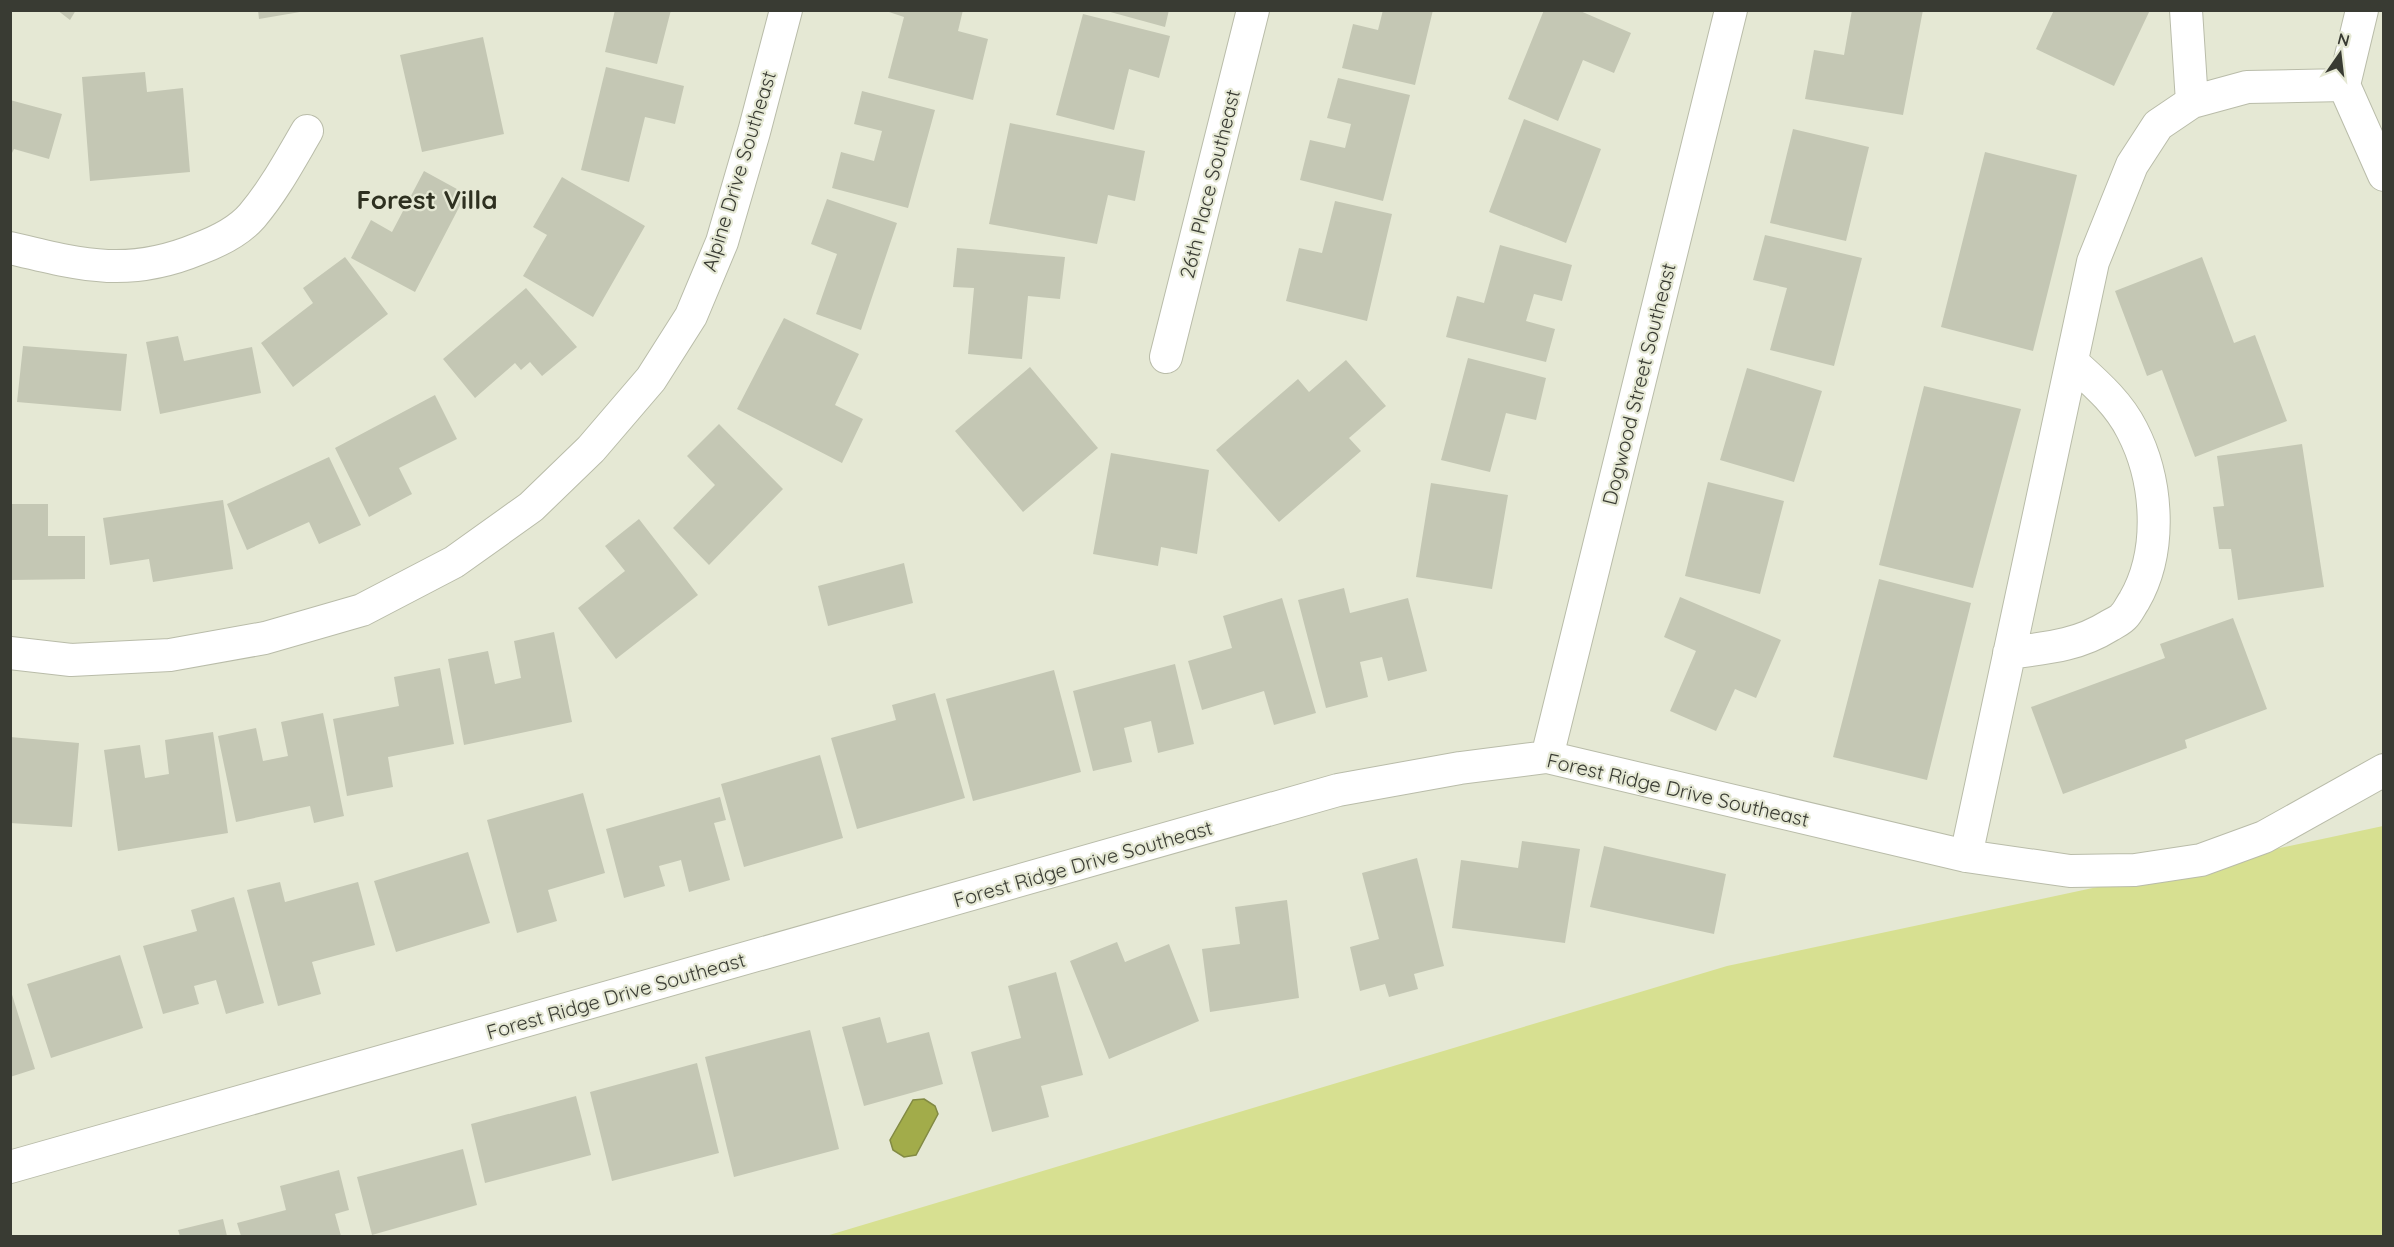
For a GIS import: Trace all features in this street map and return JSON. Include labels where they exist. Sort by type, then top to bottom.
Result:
[{"type":"street","name":"Alpine Drive Southeast","points":[[10,653],[71,660],[170,655],[265,638],[362,610],[454,562],[531,507],[591,449],[651,379],[691,316],[722,242],[786,10]]},
{"type":"street","name":"26th Place Southeast","points":[[1166,357],[1253,10]]},
{"type":"street","name":"Dogwood Street Southeast","points":[[1547,757],[1731,10]]},
{"type":"street","points":[[2186,10],[2192,102]]},
{"type":"street","points":[[2362,10],[2343,85],[2384,175]]},
{"type":"street","points":[[1966,856],[2093,262],[2132,165],[2158,125],[2192,102],[2247,87],[2343,85]]},
{"type":"street","points":[[10,248],[79,265],[132,267],[177,258],[217,242],[251,218],[278,181],[307,131]]},
{"type":"street","points":[[2009,653],[2067,646],[2097,634],[2124,616],[2140,589],[2150,554],[2154,516],[2146,465],[2132,429],[2107,394],[2072,362]]},
{"type":"street","name":"Forest Ridge Drive Southeast","points":[[10,1167],[1338,790],[1460,768],[1547,757],[1966,856],[2070,871],[2135,870],[2201,860],[2264,837],[2384,770]]},
{"type":"shaded area","points":[[2383,826],[2383,1236],[826,1236],[1727,966]]},
{"type":"shaded area","points":[[924,1099],[935,1106],[938,1114],[916,1155],[904,1157],[893,1150],[890,1140],[913,1100]]},
{"type":"building","points":[[57,10],[76,10],[70,20]]},
{"type":"building","points":[[258,10],[300,10],[300,12],[259,19]]},
{"type":"building","points":[[615,10],[671,10],[657,64],[605,52]]},
{"type":"building","points":[[883,10],[963,10],[958,31],[988,39],[973,100],[888,78],[904,17]]},
{"type":"building","points":[[1103,10],[1169,10],[1165,27]]},
{"type":"building","points":[[1383,10],[1433,10],[1415,85],[1342,68],[1353,24],[1378,30]]},
{"type":"building","points":[[1544,10],[1578,10],[1631,33],[1614,73],[1583,60],[1558,121],[1508,99]]},
{"type":"building","points":[[1852,10],[1923,10],[1903,115],[1805,99],[1814,50],[1844,55]]},
{"type":"building","points":[[2054,10],[2150,10],[2114,86],[2036,49]]},
{"type":"building","points":[[1083,14],[1170,36],[1159,78],[1129,69],[1114,130],[1056,115]]},
{"type":"building","points":[[483,37],[504,134],[422,152],[400,55]]},
{"type":"building","points":[[606,67],[684,86],[675,124],[645,117],[629,182],[581,170]]},
{"type":"building","points":[[145,72],[147,92],[183,88],[190,172],[90,181],[82,77]]},
{"type":"building","points":[[1338,78],[1410,95],[1383,201],[1300,180],[1310,140],[1345,148],[1351,124],[1327,118]]},
{"type":"building","points":[[862,91],[935,110],[908,208],[832,188],[841,152],[874,161],[882,131],[854,124]]},
{"type":"building","points":[[10,100],[62,114],[49,159],[14,149],[10,157]]},
{"type":"building","points":[[1524,119],[1601,149],[1566,243],[1489,212]]},
{"type":"building","points":[[1010,123],[1145,151],[1135,201],[1108,195],[1097,244],[989,224]]},
{"type":"building","points":[[1793,129],[1869,147],[1846,241],[1770,223]]},
{"type":"building","points":[[1985,152],[2077,175],[2033,351],[1941,327]]},
{"type":"building","points":[[424,171],[466,194],[415,292],[351,258],[371,220],[392,232]]},
{"type":"building","points":[[562,177],[645,226],[593,317],[523,276],[547,235],[533,227]]},
{"type":"building","points":[[827,199],[897,223],[861,330],[816,314],[837,254],[811,244]]},
{"type":"building","points":[[1335,201],[1392,214],[1367,321],[1286,301],[1299,248],[1322,253]]},
{"type":"building","points":[[1765,235],[1862,258],[1834,366],[1770,350],[1787,288],[1753,280]]},
{"type":"building","points":[[1500,245],[1572,265],[1562,301],[1534,294],[1526,321],[1555,329],[1546,362],[1446,337],[1457,296],[1484,303]]},
{"type":"building","points":[[957,248],[1065,257],[1060,299],[1028,296],[1022,359],[968,354],[974,288],[953,287]]},
{"type":"building","points":[[345,257],[388,314],[293,387],[261,343],[313,303],[303,288]]},
{"type":"building","points":[[2202,257],[2234,343],[2255,335],[2287,421],[2195,457],[2162,370],[2147,376],[2115,291]]},
{"type":"building","points":[[526,288],[577,347],[542,376],[530,362],[521,370],[515,363],[475,398],[443,359]]},
{"type":"building","points":[[784,318],[859,354],[835,405],[863,419],[842,463],[737,409]]},
{"type":"building","points":[[178,336],[184,361],[252,347],[261,393],[160,414],[146,342]]},
{"type":"building","points":[[23,346],[127,354],[121,411],[17,402]]},
{"type":"building","points":[[1468,358],[1546,378],[1536,420],[1506,413],[1490,472],[1441,460]]},
{"type":"building","points":[[1346,360],[1386,406],[1349,438],[1361,451],[1279,522],[1216,450],[1298,379],[1309,392]]},
{"type":"building","points":[[1030,367],[1098,448],[1023,512],[955,431]]},
{"type":"building","points":[[1747,368],[1822,391],[1794,482],[1720,460]]},
{"type":"building","points":[[1924,386],[2021,409],[1973,588],[1879,565]]},
{"type":"building","points":[[435,395],[457,439],[399,468],[412,494],[369,517],[335,448]]},
{"type":"building","points":[[719,424],[783,489],[709,565],[673,528],[715,485],[687,456]]},
{"type":"building","points":[[2302,444],[2324,587],[2238,600],[2231,549],[2219,549],[2213,507],[2224,506],[2217,456]]},
{"type":"building","points":[[1111,453],[1209,470],[1197,554],[1161,547],[1158,566],[1093,554]]},
{"type":"building","points":[[329,457],[361,525],[319,544],[309,522],[247,550],[227,504]]},
{"type":"building","points":[[1708,482],[1784,501],[1760,594],[1685,576]]},
{"type":"building","points":[[1431,483],[1508,495],[1492,589],[1416,577]]},
{"type":"building","points":[[223,500],[233,569],[153,582],[149,559],[110,565],[103,518]]},
{"type":"building","points":[[10,504],[48,504],[48,536],[85,536],[85,579],[10,580]]},
{"type":"building","points":[[639,519],[698,595],[616,659],[578,608],[625,571],[605,546]]},
{"type":"building","points":[[904,563],[913,603],[828,626],[818,586]]},
{"type":"building","points":[[1879,579],[1971,603],[1927,780],[1833,757]]},
{"type":"building","points":[[1344,588],[1350,613],[1408,598],[1427,671],[1388,681],[1382,657],[1360,662],[1368,697],[1326,708],[1298,600]]},
{"type":"building","points":[[1680,597],[1781,640],[1756,698],[1735,689],[1716,731],[1670,711],[1696,651],[1664,637]]},
{"type":"building","points":[[1282,598],[1316,713],[1274,725],[1264,691],[1202,710],[1188,661],[1232,648],[1223,616]]},
{"type":"building","points":[[2233,618],[2267,709],[2185,740],[2187,748],[2063,794],[2031,707],[2165,658],[2160,644]]},
{"type":"building","points":[[554,632],[572,722],[464,745],[448,659],[488,651],[495,684],[521,678],[514,641]]},
{"type":"building","points":[[1175,664],[1194,744],[1158,753],[1151,721],[1124,728],[1132,762],[1093,771],[1073,691]]},
{"type":"building","points":[[440,668],[454,744],[388,757],[393,787],[347,796],[333,719],[399,706],[394,677]]},
{"type":"building","points":[[1054,670],[1081,772],[973,801],[946,699]]},
{"type":"building","points":[[935,693],[965,798],[857,829],[831,738],[896,720],[892,705]]},
{"type":"building","points":[[323,713],[344,816],[314,823],[310,806],[236,822],[218,736],[256,728],[263,761],[288,756],[281,722]]},
{"type":"building","points":[[213,732],[228,833],[118,851],[104,750],[140,745],[145,778],[169,774],[165,740]]},
{"type":"building","points":[[10,737],[79,743],[72,827],[10,823]]},
{"type":"building","points":[[820,755],[843,838],[744,867],[721,784]]},
{"type":"building","points":[[583,793],[605,873],[548,890],[557,921],[517,933],[487,820]]},
{"type":"building","points":[[720,797],[726,820],[714,823],[730,880],[689,892],[681,860],[659,866],[665,886],[624,898],[606,829]]},
{"type":"building","points":[[1522,841],[1580,849],[1565,943],[1452,928],[1461,860],[1518,868]]},
{"type":"building","points":[[1604,846],[1726,874],[1714,934],[1590,907]]},
{"type":"building","points":[[468,852],[490,923],[396,952],[374,881]]},
{"type":"building","points":[[1417,858],[1444,966],[1414,974],[1418,989],[1389,997],[1385,984],[1360,991],[1350,947],[1379,939],[1362,873]]},
{"type":"building","points":[[280,882],[285,902],[358,882],[375,945],[312,962],[321,994],[278,1006],[247,890]]},
{"type":"building","points":[[234,897],[264,1003],[226,1014],[216,980],[194,986],[199,1004],[163,1014],[143,946],[197,931],[191,910]]},
{"type":"building","points":[[1287,900],[1299,998],[1210,1012],[1202,949],[1240,944],[1235,907]]},
{"type":"building","points":[[1117,942],[1125,962],[1169,944],[1199,1021],[1109,1059],[1070,961]]},
{"type":"building","points":[[120,955],[143,1028],[51,1058],[27,984]]},
{"type":"building","points":[[1056,972],[1083,1075],[1041,1086],[1049,1117],[992,1132],[971,1052],[1021,1038],[1008,986]]},
{"type":"building","points":[[10,988],[35,1069],[10,1077]]},
{"type":"building","points":[[880,1017],[887,1043],[929,1032],[943,1084],[864,1106],[842,1027]]},
{"type":"building","points":[[810,1030],[839,1149],[734,1177],[705,1057]]},
{"type":"building","points":[[697,1063],[719,1153],[612,1181],[590,1092]]},
{"type":"building","points":[[576,1096],[591,1155],[485,1183],[471,1124]]},
{"type":"building","points":[[463,1149],[477,1205],[372,1235],[357,1177]]},
{"type":"building","points":[[339,1170],[349,1210],[335,1214],[341,1236],[241,1236],[237,1223],[286,1210],[280,1186]]},
{"type":"building","points":[[223,1219],[227,1236],[180,1236],[178,1230]]},
{"type":"district","name":"Forest Villa","points":[[427,200]]}]
